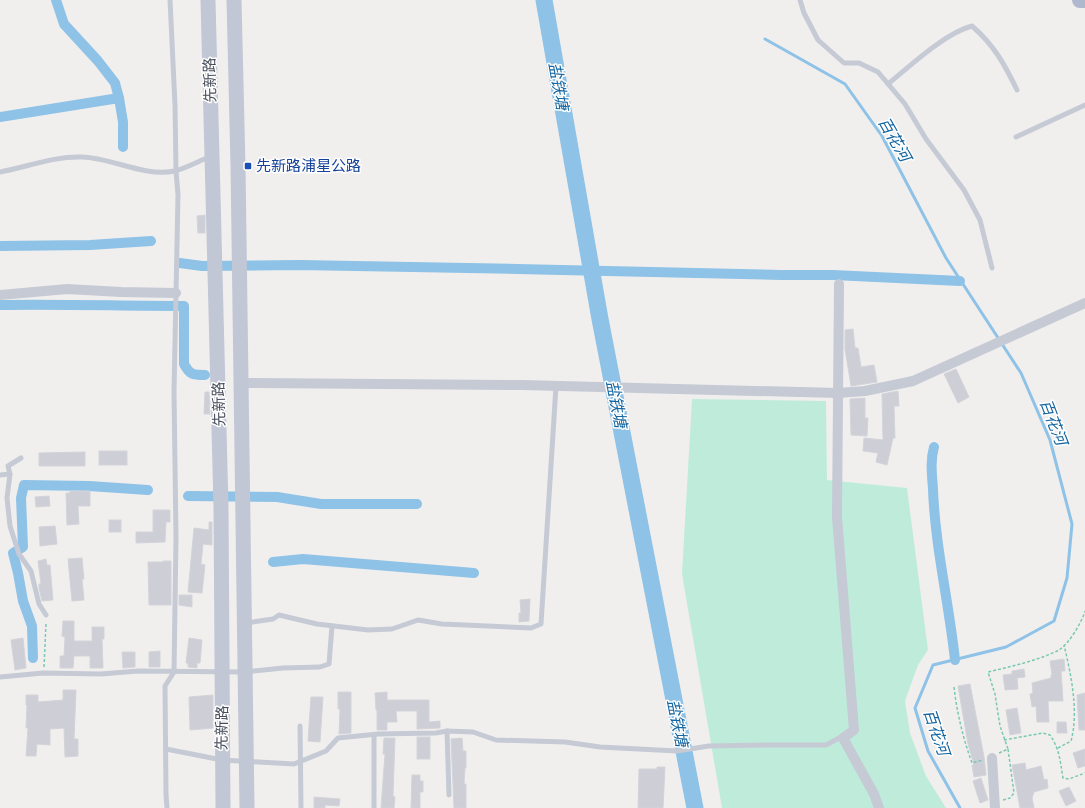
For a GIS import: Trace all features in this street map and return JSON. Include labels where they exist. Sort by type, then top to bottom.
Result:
[{"type":"main road","name":"先新路","points":[[208,0],[221,483],[223,808]]},
{"type":"main road","name":"先新路","points":[[234,0],[242,383],[247,808]]},
{"type":"main road","points":[[1080,0],[1085,0]]},
{"type":"street","points":[[1085,0],[1085,5]]},
{"type":"street","points":[[839,284],[837,517],[854,730],[843,738],[874,794],[879,808]]},
{"type":"street","points":[[0,295],[67,289],[176,293]]},
{"type":"street","points":[[242,383],[556,386],[838,393],[865,391],[913,381],[1085,303]]},
{"type":"street","points":[[992,758],[994,805]]},
{"type":"lane","points":[[167,808],[165,686],[174,672],[176,537],[174,392],[178,194],[170,0]]},
{"type":"lane","points":[[800,0],[804,14],[818,40],[844,63],[859,64],[878,72],[905,104],[926,138],[964,190],[980,220],[992,268]]},
{"type":"lane","points":[[888,84],[943,41],[962,29],[972,26],[982,34],[996,50],[1017,90]]},
{"type":"lane","points":[[1016,137],[1085,105]]},
{"type":"lane","points":[[0,172],[60,159],[82,157],[110,161],[153,172],[176,171],[212,156]]},
{"type":"lane","points":[[245,624],[272,619],[279,615],[317,624],[368,630],[392,628],[418,620],[442,624],[531,628],[541,624],[556,386]]},
{"type":"lane","points":[[21,458],[8,466],[10,474],[7,498],[10,526],[16,546],[31,571],[39,604],[46,615]]},
{"type":"lane","points":[[0,475],[10,474]]},
{"type":"lane","points":[[0,677],[43,673],[101,674],[138,671],[245,672],[283,668],[320,667],[329,664],[332,626]]},
{"type":"lane","points":[[300,726],[301,808]]},
{"type":"lane","points":[[166,749],[222,760],[294,764],[326,751],[338,738],[374,735],[436,734],[447,731],[473,732],[496,740],[565,742],[600,747],[677,751],[710,746],[826,745],[854,730]]},
{"type":"lane","points":[[447,731],[449,795]]},
{"type":"lane","points":[[374,735],[374,808]]},
{"type":"path","points":[[994,805],[1010,798],[1014,793],[1008,749],[1000,726],[995,694],[988,672],[1034,659],[1060,649],[1075,633],[1085,611]]},
{"type":"path","points":[[43,673],[46,615]]},
{"type":"path","points":[[1058,749],[1071,741],[1074,728],[1073,686],[1064,645]]},
{"type":"path","points":[[954,687],[956,706],[966,748],[972,763],[992,758],[1008,749]]},
{"type":"path","points":[[1004,740],[1043,733],[1050,735],[1058,749],[1062,778],[1069,779],[1085,773]]},
{"type":"green space","points":[[692,399],[826,401],[827,480],[907,488],[928,650],[918,665],[905,701],[910,733],[926,776],[946,808],[722,808],[682,574]]},
{"type":"building","points":[[205,215],[205,233],[198,233],[197,216]]},
{"type":"building","points":[[853,329],[855,348],[858,348],[861,367],[874,365],[877,382],[851,386],[845,349],[845,330]]},
{"type":"building","points":[[956,369],[969,397],[958,403],[944,374]]},
{"type":"building","points":[[898,391],[899,406],[894,406],[895,438],[893,438],[887,465],[876,462],[878,453],[863,451],[864,438],[883,440],[882,394]]},
{"type":"building","points":[[205,392],[209,392],[210,414],[204,414]]},
{"type":"building","points":[[865,398],[865,418],[868,418],[867,436],[851,435],[850,399]]},
{"type":"building","points":[[99,451],[127,451],[127,465],[99,465]]},
{"type":"building","points":[[85,452],[85,466],[39,466],[39,453]]},
{"type":"building","points":[[70,491],[90,491],[90,506],[78,506],[79,524],[67,525],[66,493],[70,493]]},
{"type":"building","points":[[49,496],[50,506],[36,507],[35,497]]},
{"type":"building","points":[[153,510],[170,510],[170,522],[166,522],[165,542],[136,543],[136,532],[153,532]]},
{"type":"building","points":[[109,520],[121,520],[121,532],[109,532]]},
{"type":"building","points":[[209,522],[212,522],[212,545],[203,544],[201,564],[205,565],[202,593],[188,592],[194,528],[209,530]]},
{"type":"building","points":[[55,526],[57,544],[40,546],[39,527]]},
{"type":"building","points":[[82,558],[84,600],[72,601],[68,559]]},
{"type":"building","points":[[46,559],[47,565],[50,565],[53,600],[42,601],[39,588],[39,584],[41,584],[38,561]]},
{"type":"building","points":[[171,561],[171,605],[149,605],[148,562]]},
{"type":"building","points":[[179,595],[192,595],[192,607],[179,605]]},
{"type":"building","points":[[530,599],[529,621],[519,622],[519,613],[521,613],[520,600]]},
{"type":"building","points":[[63,621],[74,621],[74,641],[92,641],[92,627],[104,627],[104,639],[102,639],[103,668],[90,668],[90,656],[74,656],[73,668],[60,668],[60,656],[64,656],[65,637],[62,636]]},
{"type":"building","points":[[23,638],[26,668],[15,670],[11,640]]},
{"type":"building","points":[[189,638],[202,640],[200,663],[197,663],[197,668],[188,667],[188,663],[186,663]]},
{"type":"building","points":[[160,651],[160,667],[149,667],[149,652]]},
{"type":"building","points":[[122,652],[135,652],[135,667],[123,668]]},
{"type":"building","points":[[1064,659],[1065,671],[1061,671],[1063,701],[1048,701],[1049,722],[1037,722],[1036,706],[1032,707],[1030,694],[1033,693],[1032,683],[1051,678],[1050,661]]},
{"type":"building","points":[[1024,669],[1025,677],[1017,678],[1018,689],[1005,690],[1003,675],[1012,674],[1012,671]]},
{"type":"building","points":[[970,684],[986,775],[974,777],[972,765],[974,765],[968,744],[958,686]]},
{"type":"building","points":[[63,690],[76,690],[74,739],[78,739],[78,756],[65,757],[64,728],[50,729],[50,745],[37,744],[36,756],[26,756],[28,728],[26,728],[26,695],[38,695],[38,702],[63,700]]},
{"type":"building","points":[[338,692],[351,692],[351,733],[339,734],[340,709],[338,709]]},
{"type":"building","points":[[387,692],[387,700],[429,700],[429,722],[440,721],[440,728],[417,729],[417,711],[396,711],[397,722],[387,722],[387,730],[377,730],[375,693]]},
{"type":"building","points":[[1085,693],[1085,730],[1079,730],[1077,695]]},
{"type":"building","points":[[213,695],[213,728],[190,730],[189,697]]},
{"type":"building","points":[[311,697],[323,697],[320,742],[308,741]]},
{"type":"building","points":[[1017,708],[1021,733],[1010,735],[1006,710]]},
{"type":"building","points":[[1057,722],[1066,722],[1067,733],[1057,733]]},
{"type":"building","points":[[417,737],[430,737],[430,759],[417,759]]},
{"type":"building","points":[[384,738],[395,738],[394,808],[381,808],[385,754],[383,754]]},
{"type":"building","points":[[462,738],[463,751],[466,751],[464,784],[466,784],[466,808],[454,808],[451,739]]},
{"type":"building","points":[[1085,749],[1085,766],[1078,768],[1073,753]]},
{"type":"building","points":[[1025,763],[1026,770],[1041,766],[1044,780],[1047,779],[1048,788],[1034,792],[1032,798],[1034,808],[1020,808],[1012,765]]},
{"type":"building","points":[[657,767],[665,767],[663,808],[638,808],[639,769],[657,769]]},
{"type":"building","points":[[412,775],[420,775],[420,781],[423,781],[423,792],[420,792],[420,808],[411,808]]},
{"type":"building","points":[[981,778],[988,800],[980,803],[973,781]]},
{"type":"building","points":[[1069,787],[1076,801],[1066,806],[1059,791]]},
{"type":"building","points":[[314,797],[340,799],[339,806],[325,805],[325,808],[314,808]]},
{"type":"waterway","points":[[56,0],[64,24],[98,61],[115,83],[123,122],[123,147]]},
{"type":"waterway","name":"盐铁塘","points":[[544,0],[600,319],[695,808]]},
{"type":"waterway","name":"百花河","points":[[765,39],[845,84],[882,136],[946,258],[1021,373],[1050,440],[1072,524],[1067,578],[1054,621],[1006,647],[933,665],[915,708],[928,751],[960,808]]},
{"type":"waterway","points":[[0,117],[119,98]]},
{"type":"waterway","points":[[0,246],[90,245],[151,241]]},
{"type":"waterway","points":[[180,263],[202,266],[299,265],[833,275],[960,281]]},
{"type":"waterway","points":[[0,305],[184,306],[184,364],[192,374],[205,375]]},
{"type":"waterway","points":[[934,447],[932,468],[936,532],[955,660]]},
{"type":"waterway","points":[[33,658],[32,626],[23,601],[13,553],[23,547],[21,498],[24,485],[89,486],[148,490]]},
{"type":"waterway","points":[[188,496],[277,497],[321,504],[417,504]]},
{"type":"waterway","points":[[273,562],[303,559],[474,573]]},
{"type":"place","name":"先新路浦星公路","points":[[248,166]]}]
